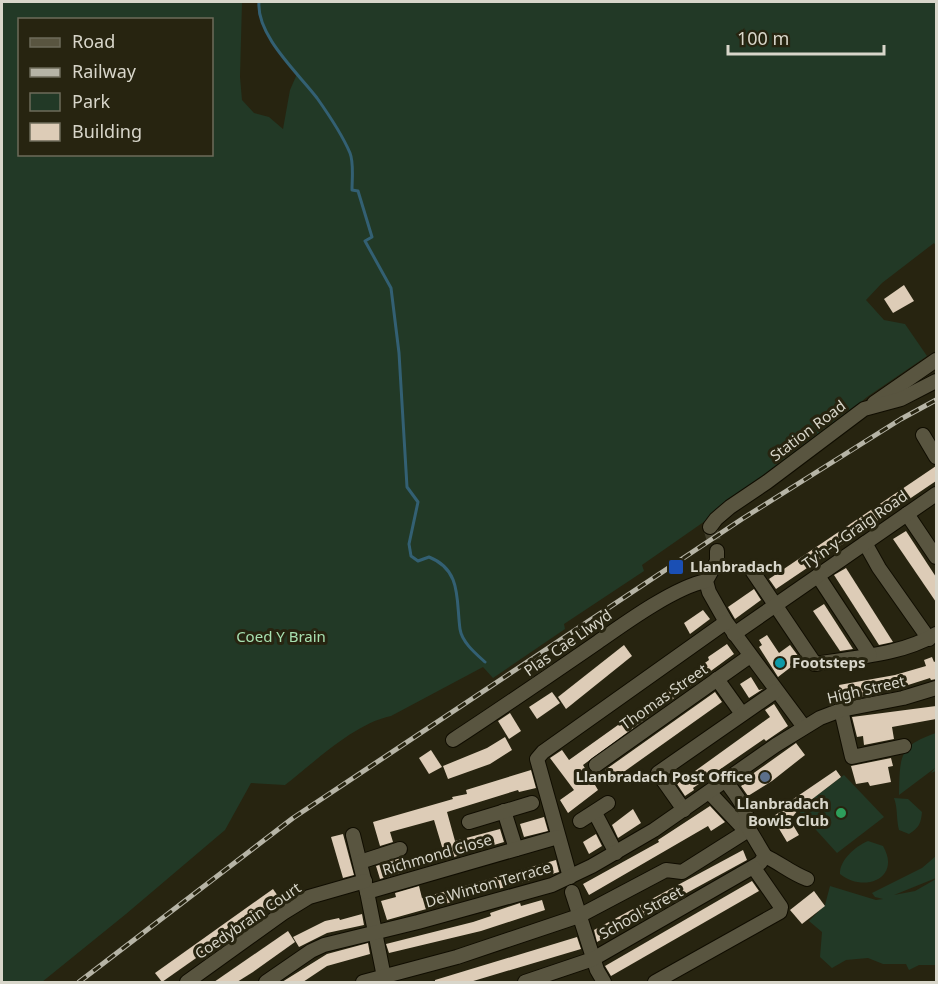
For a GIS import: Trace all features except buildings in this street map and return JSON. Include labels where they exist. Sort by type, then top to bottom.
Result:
[{"type":"street","points":[[864,409],[936,360]]},
{"type":"street","name":"Station Road","points":[[710,527],[729,507],[864,409],[901,399],[936,381]]},
{"type":"street","points":[[923,435],[936,457]]},
{"type":"street","name":"Ty'n-y-Graig Road","points":[[558,837],[537,759],[543,752],[730,628],[775,606],[936,494]]},
{"type":"street","points":[[907,514],[936,557]]},
{"type":"street","points":[[751,569],[815,664],[910,646],[933,637],[879,568],[865,543]]},
{"type":"street","points":[[717,551],[717,561],[706,581],[709,592],[730,628],[804,727]]},
{"type":"street","points":[[818,576],[870,655]]},
{"type":"street","name":"Plas Cae Llwyd","points":[[453,740],[630,620],[682,590],[706,581]]},
{"type":"street","name":"Thomas Street","points":[[596,765],[750,656]]},
{"type":"street","points":[[717,679],[742,714]]},
{"type":"street","name":"High Street","points":[[726,781],[804,727],[841,710],[903,698],[936,688]]},
{"type":"street","points":[[684,810],[658,773],[776,691]]},
{"type":"street","points":[[841,710],[852,757],[904,746]]},
{"type":"street","points":[[726,781],[745,811],[748,827],[765,856],[779,863],[789,872],[807,879]]},
{"type":"street","name":"De Winton Terrace","points":[[266,982],[311,951],[345,939],[552,885],[616,852],[726,781]]},
{"type":"street","points":[[709,792],[734,820],[741,826],[748,827]]},
{"type":"street","name":"Richmond Close","points":[[469,822],[532,803]]},
{"type":"street","points":[[580,822],[608,803]]},
{"type":"street","name":"Richmond Close","points":[[504,811],[516,849]]},
{"type":"street","points":[[595,813],[616,852]]},
{"type":"street","points":[[363,982],[384,979],[457,957],[579,916],[666,870],[682,872],[748,827]]},
{"type":"street","points":[[353,835],[366,886],[384,979]]},
{"type":"street","points":[[558,837],[570,877]]},
{"type":"street","name":"Richmond Close","points":[[366,886],[558,837]]},
{"type":"street","points":[[360,862],[400,849]]},
{"type":"street","name":"School Street","points":[[525,982],[593,959],[754,868],[765,856]]},
{"type":"street","points":[[655,982],[780,912],[781,907],[754,868]]},
{"type":"street","name":"Coedybrain Court","points":[[187,982],[309,897],[366,886]]},
{"type":"street","points":[[572,892],[593,959],[604,982]]},
{"type":"green space","name":"Coed Y Brain","points":[[2,2],[242,2],[240,77],[242,100],[254,113],[269,117],[283,129],[290,90],[297,74],[266,31],[259,11],[259,2],[936,2],[936,246],[934,243],[882,283],[866,300],[884,320],[905,324],[927,356],[867,397],[792,458],[642,565],[644,571],[564,624],[565,629],[493,678],[483,667],[391,716],[363,727],[335,745],[285,785],[251,783],[225,830],[42,982],[2,982]]},
{"type":"green space","points":[[936,733],[936,771],[931,773],[935,768],[899,795],[901,762],[908,748]]},
{"type":"green space","name":"Llanbradach Bowls Club","points":[[844,775],[884,817],[837,853],[798,810]]},
{"type":"green space","points":[[894,798],[908,799],[922,812],[919,825],[909,834],[899,830]]},
{"type":"green space","points":[[868,841],[883,846],[888,857],[888,867],[877,880],[859,882],[849,880],[840,874],[842,864],[858,846]]},
{"type":"green space","points":[[936,856],[936,878],[894,895],[915,891],[936,879],[936,965],[919,965],[909,970],[906,964],[883,964],[868,958],[846,960],[832,968],[820,957],[822,932],[809,921],[825,905],[830,886],[876,900],[883,899],[875,897],[872,893],[922,868]]},
{"type":"waterway","points":[[259,2],[260,15],[271,40],[322,104],[350,153],[352,190],[358,191],[372,237],[365,241],[391,288],[399,353],[407,487],[418,502],[409,544],[411,556],[418,561],[429,557],[447,570],[455,587],[461,634],[485,662]]},
{"type":"tunnel","points":[[710,527],[717,551]]},
{"type":"railway","points":[[79,982],[293,818],[742,519],[901,419],[936,400]]},
{"type":"place","name":"Llanbradach","points":[[676,567]]},
{"type":"place","name":"Footsteps","points":[[780,663]]},
{"type":"place","name":"Llanbradach Post Office","points":[[765,777]]},
{"type":"place","name":"Llanbradach Bowls Club","points":[[841,813]]}]
